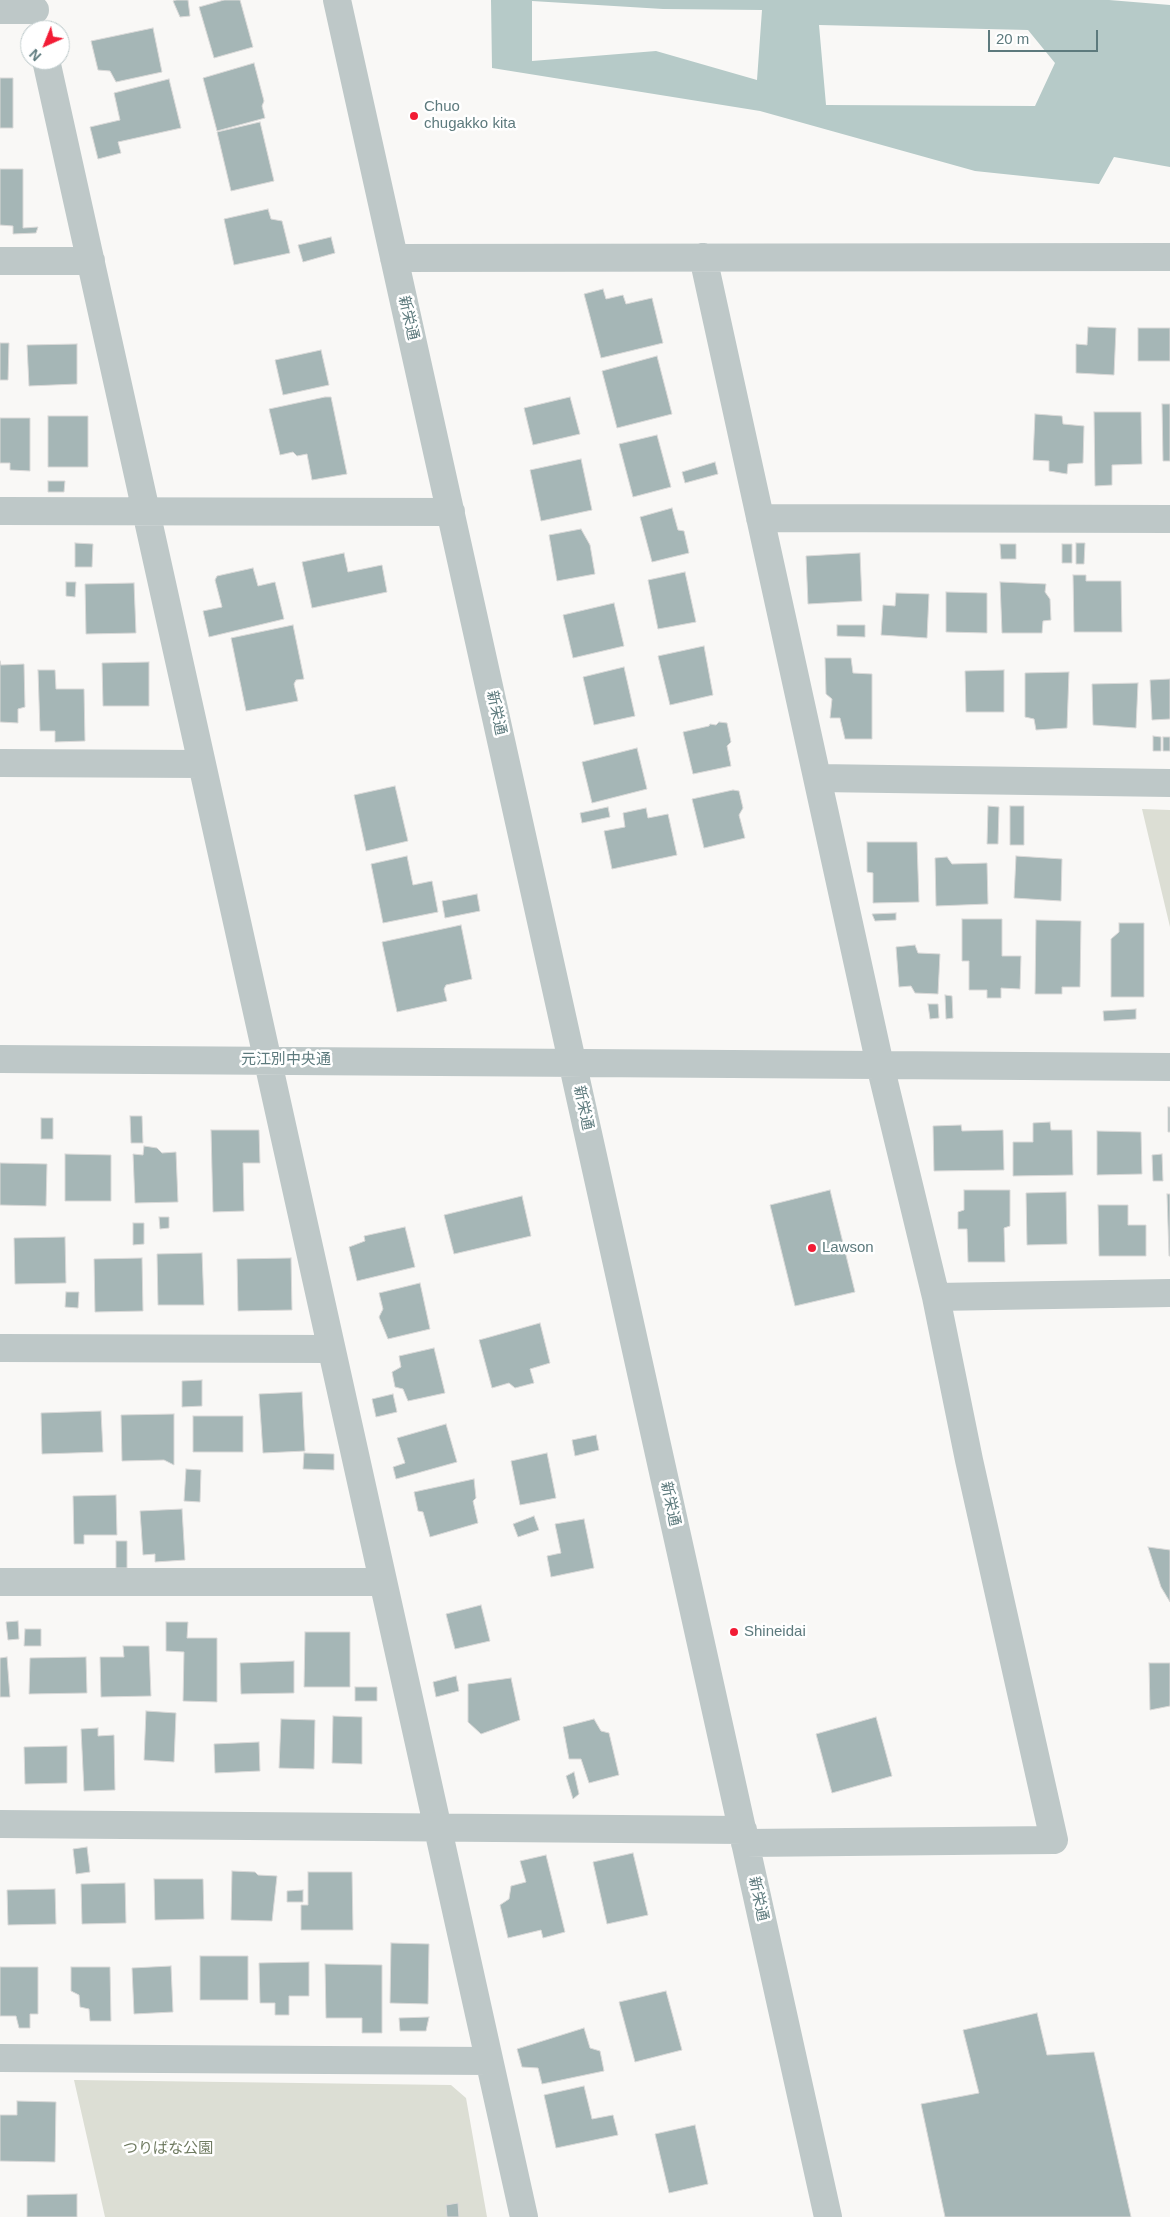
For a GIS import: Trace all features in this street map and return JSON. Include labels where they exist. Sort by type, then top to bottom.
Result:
[{"type":"street","name":"新栄通","points":[[338,0],[828,2217]]},
{"type":"street","points":[[0,10],[36,13]]},
{"type":"street","points":[[48,70],[524,2217]]},
{"type":"street","points":[[0,1824],[437,1826],[744,1836],[1054,1840],[936,1297],[880,1065],[703,257]]},
{"type":"street","points":[[394,258],[1170,257]]},
{"type":"street","points":[[0,261],[90,261]]},
{"type":"street","points":[[0,510],[451,512]]},
{"type":"street","points":[[760,518],[1170,519]]},
{"type":"street","points":[[0,763],[202,764]]},
{"type":"street","points":[[818,778],[1170,783]]},
{"type":"street","name":"元江別中央通","points":[[0,1059],[1170,1067]]},
{"type":"street","points":[[936,1297],[1170,1293]]},
{"type":"street","points":[[0,1348],[331,1349]]},
{"type":"street","points":[[0,1582],[383,1582]]},
{"type":"street","points":[[0,2058],[489,2061]]},
{"type":"green space","points":[[1142,809],[1170,810],[1170,927]]},
{"type":"green space","name":"つりばな公園","points":[[74,2080],[451,2085],[466,2098],[487,2217],[105,2217]]},
{"type":"shaded area","points":[[491,0],[1109,0],[1170,5],[1170,167],[1114,157],[1099,184],[975,171],[760,111],[492,68]],"holes":[[[532,1],[663,9],[762,10],[757,80],[656,51],[532,61]],[[819,25],[1028,30],[1055,63],[1035,106],[826,105]]]},
{"type":"building","points":[[188,0],[190,16],[180,17],[173,1]]},
{"type":"building","points":[[224,0],[240,0],[253,47],[214,58],[199,7]]},
{"type":"building","points":[[153,28],[162,72],[116,82],[110,71],[98,70],[91,41]]},
{"type":"building","points":[[254,63],[264,101],[262,106],[265,118],[217,131],[203,78]]},
{"type":"building","points":[[0,78],[13,78],[13,128],[0,128]]},
{"type":"building","points":[[169,79],[181,128],[118,142],[121,153],[98,159],[90,127],[120,120],[114,93]]},
{"type":"building","points":[[260,122],[274,181],[231,191],[217,132]]},
{"type":"building","points":[[0,169],[23,169],[23,228],[38,227],[36,233],[13,234],[13,226],[0,225]]},
{"type":"building","points":[[268,209],[271,219],[282,221],[290,253],[234,265],[224,219]]},
{"type":"building","points":[[331,237],[335,253],[303,262],[298,245]]},
{"type":"building","points":[[603,289],[606,299],[623,295],[626,304],[652,298],[663,343],[601,358],[584,294]]},
{"type":"building","points":[[1088,327],[1116,328],[1114,375],[1076,373],[1076,344],[1087,345]]},
{"type":"building","points":[[1138,328],[1170,328],[1170,361],[1138,361]]},
{"type":"building","points":[[0,343],[9,343],[8,380],[0,380]]},
{"type":"building","points":[[77,344],[77,384],[29,386],[27,345]]},
{"type":"building","points":[[321,350],[329,385],[283,395],[275,360]]},
{"type":"building","points":[[657,356],[672,414],[617,428],[602,371]]},
{"type":"building","points":[[331,397],[347,474],[312,480],[307,454],[297,456],[293,452],[280,455],[269,409]]},
{"type":"building","points":[[570,397],[580,434],[533,445],[524,408]]},
{"type":"building","points":[[1162,404],[1170,404],[1170,461],[1163,461]]},
{"type":"building","points":[[1094,412],[1141,412],[1142,464],[1112,465],[1112,485],[1095,486]]},
{"type":"building","points":[[1035,414],[1062,416],[1063,424],[1084,426],[1083,463],[1068,464],[1067,474],[1049,471],[1049,461],[1033,460]]},
{"type":"building","points":[[48,416],[88,416],[88,467],[48,467]]},
{"type":"building","points":[[0,418],[30,418],[30,471],[10,470],[10,463],[0,463]]},
{"type":"building","points":[[657,435],[671,487],[633,497],[619,444]]},
{"type":"building","points":[[581,459],[592,510],[541,521],[530,470]]},
{"type":"building","points":[[715,462],[718,474],[685,483],[682,472]]},
{"type":"building","points":[[48,481],[65,481],[64,492],[48,492]]},
{"type":"building","points":[[672,508],[678,530],[684,531],[689,553],[652,562],[640,517]]},
{"type":"building","points":[[581,529],[590,545],[595,574],[557,581],[549,535]]},
{"type":"building","points":[[75,543],[93,544],[92,567],[75,567]]},
{"type":"building","points":[[1076,543],[1085,543],[1084,564],[1076,564]]},
{"type":"building","points":[[1000,544],[1016,544],[1016,559],[1001,559]]},
{"type":"building","points":[[1062,544],[1072,544],[1072,563],[1062,563]]},
{"type":"building","points":[[344,553],[348,572],[382,565],[387,592],[312,608],[302,562]]},
{"type":"building","points":[[860,553],[862,601],[808,604],[806,556]]},
{"type":"building","points":[[253,568],[258,586],[275,582],[284,619],[209,637],[203,611],[222,607],[215,580],[217,576]]},
{"type":"building","points":[[685,572],[696,622],[658,629],[648,580]]},
{"type":"building","points":[[1073,575],[1086,575],[1086,581],[1121,581],[1122,632],[1074,632]]},
{"type":"building","points":[[66,582],[76,582],[75,597],[66,596]]},
{"type":"building","points":[[1000,582],[1046,584],[1045,592],[1050,599],[1051,620],[1043,621],[1042,633],[1002,633]]},
{"type":"building","points":[[134,583],[136,633],[86,634],[85,584]]},
{"type":"building","points":[[946,592],[987,593],[987,633],[946,632]]},
{"type":"building","points":[[896,593],[929,594],[927,638],[881,635],[883,605],[895,606]]},
{"type":"building","points":[[614,603],[624,646],[573,658],[563,615]]},
{"type":"building","points":[[293,625],[304,679],[296,680],[294,684],[298,701],[246,711],[231,638]]},
{"type":"building","points":[[837,625],[865,625],[865,637],[837,636]]},
{"type":"building","points":[[704,646],[713,695],[670,705],[658,656]]},
{"type":"building","points":[[825,658],[851,658],[853,673],[872,674],[872,739],[845,739],[840,718],[830,718],[832,699],[826,694]]},
{"type":"building","points":[[0,661],[1,665],[24,664],[25,707],[18,709],[18,723],[0,722]]},
{"type":"building","points":[[149,662],[149,706],[103,706],[102,663]]},
{"type":"building","points":[[624,667],[635,716],[594,725],[583,677]]},
{"type":"building","points":[[38,670],[55,670],[56,689],[84,689],[85,741],[55,742],[55,731],[40,731]]},
{"type":"building","points":[[1004,670],[1004,712],[966,712],[965,671]]},
{"type":"building","points":[[1069,672],[1067,728],[1036,730],[1034,719],[1025,717],[1025,673]]},
{"type":"building","points":[[1170,679],[1170,719],[1152,720],[1150,680]]},
{"type":"building","points":[[1138,683],[1136,728],[1093,725],[1092,684]]},
{"type":"building","points":[[719,722],[727,723],[731,742],[727,746],[731,766],[693,774],[683,732],[709,726],[710,724],[716,725]]},
{"type":"building","points":[[1153,736],[1161,737],[1161,751],[1153,751]]},
{"type":"building","points":[[1163,737],[1170,737],[1170,751],[1163,751]]},
{"type":"building","points":[[637,748],[647,789],[592,803],[582,762]]},
{"type":"building","points":[[395,786],[408,841],[366,851],[354,795]]},
{"type":"building","points":[[733,790],[739,791],[743,808],[739,815],[745,838],[704,848],[692,799]]},
{"type":"building","points":[[988,806],[999,807],[998,844],[987,844]]},
{"type":"building","points":[[1010,806],[1024,806],[1024,845],[1010,845]]},
{"type":"building","points":[[608,807],[610,817],[582,823],[580,813]]},
{"type":"building","points":[[646,808],[648,818],[668,814],[677,855],[612,869],[604,831],[625,827],[623,813]]},
{"type":"building","points":[[867,842],[917,842],[919,902],[873,903],[873,873],[867,872]]},
{"type":"building","points":[[407,856],[413,885],[432,881],[438,912],[383,923],[371,864]]},
{"type":"building","points":[[1016,856],[1062,859],[1061,901],[1014,898]]},
{"type":"building","points":[[947,857],[952,864],[987,863],[988,904],[936,906],[935,858]]},
{"type":"building","points":[[477,894],[480,911],[445,918],[442,901]]},
{"type":"building","points":[[896,913],[896,920],[875,921],[872,914]]},
{"type":"building","points":[[962,919],[1002,919],[1002,956],[1021,956],[1020,989],[1001,988],[1001,998],[987,998],[987,990],[969,990],[969,961],[962,961]]},
{"type":"building","points":[[1036,920],[1081,921],[1080,987],[1062,987],[1062,994],[1035,994]]},
{"type":"building","points":[[1119,923],[1144,923],[1144,997],[1111,997],[1111,939],[1119,932]]},
{"type":"building","points":[[461,925],[472,979],[446,985],[444,989],[447,1001],[397,1012],[382,942]]},
{"type":"building","points":[[915,945],[918,953],[940,954],[938,994],[915,993],[911,986],[899,987],[896,947]]},
{"type":"building","points":[[945,995],[952,996],[953,1018],[946,1019]]},
{"type":"building","points":[[928,1004],[938,1004],[939,1018],[930,1019]]},
{"type":"building","points":[[1136,1009],[1136,1019],[1104,1021],[1103,1011]]},
{"type":"building","points":[[1168,1107],[1170,1107],[1170,1132],[1168,1132]]},
{"type":"building","points":[[130,1116],[142,1116],[143,1143],[131,1143]]},
{"type":"building","points":[[41,1118],[53,1118],[53,1139],[41,1139]]},
{"type":"building","points":[[1050,1122],[1051,1130],[1072,1130],[1073,1175],[1013,1176],[1013,1142],[1033,1142],[1033,1123]]},
{"type":"building","points":[[961,1125],[962,1131],[1003,1130],[1004,1170],[934,1171],[933,1126]]},
{"type":"building","points":[[211,1130],[259,1130],[260,1163],[243,1163],[244,1211],[213,1212]]},
{"type":"building","points":[[1097,1131],[1141,1132],[1142,1174],[1097,1175]]},
{"type":"building","points":[[144,1146],[157,1148],[162,1153],[176,1152],[178,1202],[135,1203],[133,1154],[143,1155]]},
{"type":"building","points":[[65,1154],[111,1155],[111,1201],[65,1201]]},
{"type":"building","points":[[1162,1154],[1163,1181],[1153,1181],[1152,1155]]},
{"type":"building","points":[[0,1163],[47,1164],[46,1206],[0,1205]]},
{"type":"building","name":"Lawson","points":[[830,1190],[855,1292],[795,1306],[770,1205]]},
{"type":"building","points":[[964,1190],[1010,1190],[1010,1226],[1004,1228],[1005,1262],[968,1262],[967,1229],[958,1229],[958,1212],[964,1210]]},
{"type":"building","points":[[1066,1192],[1067,1244],[1027,1245],[1026,1193]]},
{"type":"building","points":[[1167,1194],[1170,1194],[1170,1256],[1169,1256]]},
{"type":"building","points":[[522,1196],[531,1236],[454,1254],[444,1215]]},
{"type":"building","points":[[1098,1205],[1128,1205],[1128,1225],[1146,1225],[1146,1256],[1099,1256]]},
{"type":"building","points":[[159,1217],[169,1217],[169,1228],[160,1229]]},
{"type":"building","points":[[133,1223],[144,1223],[144,1244],[133,1245]]},
{"type":"building","points":[[405,1227],[415,1267],[357,1281],[349,1247],[365,1241],[364,1236]]},
{"type":"building","points":[[65,1237],[66,1283],[15,1284],[14,1238]]},
{"type":"building","points":[[202,1253],[204,1305],[158,1305],[157,1254]]},
{"type":"building","points":[[142,1258],[143,1311],[95,1312],[94,1259]]},
{"type":"building","points":[[291,1258],[292,1310],[238,1311],[237,1259]]},
{"type":"building","points":[[420,1283],[430,1329],[388,1339],[379,1317],[383,1309],[379,1293]]},
{"type":"building","points":[[66,1292],[79,1292],[78,1308],[65,1307]]},
{"type":"building","points":[[540,1323],[550,1363],[530,1369],[534,1383],[515,1388],[509,1383],[492,1388],[479,1340]]},
{"type":"building","points":[[434,1348],[445,1393],[408,1401],[403,1389],[395,1387],[392,1372],[401,1367],[399,1356]]},
{"type":"building","points":[[202,1380],[202,1406],[182,1407],[182,1381]]},
{"type":"building","points":[[302,1392],[305,1451],[263,1453],[259,1394]]},
{"type":"building","points":[[393,1394],[397,1412],[376,1417],[372,1399]]},
{"type":"building","points":[[101,1411],[103,1452],[42,1454],[41,1413]]},
{"type":"building","points":[[174,1414],[174,1465],[164,1460],[122,1461],[121,1415]]},
{"type":"building","points":[[193,1416],[243,1416],[243,1452],[193,1452]]},
{"type":"building","points":[[446,1424],[457,1462],[396,1479],[393,1467],[405,1463],[397,1438]]},
{"type":"building","points":[[596,1435],[599,1450],[575,1456],[572,1440]]},
{"type":"building","points":[[304,1453],[334,1454],[334,1470],[303,1469]]},
{"type":"building","points":[[547,1453],[556,1498],[520,1505],[511,1461]]},
{"type":"building","points":[[186,1469],[201,1470],[200,1502],[184,1501]]},
{"type":"building","points":[[474,1479],[476,1498],[473,1501],[478,1523],[430,1537],[423,1512],[418,1511],[414,1492]]},
{"type":"building","points":[[116,1495],[117,1535],[84,1535],[84,1544],[74,1544],[73,1496]]},
{"type":"building","points":[[182,1509],[185,1560],[155,1562],[155,1554],[143,1555],[140,1511]]},
{"type":"building","points":[[534,1516],[539,1530],[518,1537],[513,1524]]},
{"type":"building","points":[[584,1519],[594,1568],[551,1577],[547,1556],[561,1553],[555,1524]]},
{"type":"building","points":[[116,1541],[127,1541],[127,1568],[116,1568]]},
{"type":"building","points":[[1148,1547],[1170,1550],[1170,1602],[1161,1587]]},
{"type":"building","points":[[481,1605],[490,1641],[455,1649],[446,1614]]},
{"type":"building","points":[[18,1621],[19,1639],[8,1640],[6,1622]]},
{"type":"building","points":[[166,1622],[188,1622],[187,1638],[217,1638],[217,1702],[183,1701],[184,1652],[166,1651]]},
{"type":"building","points":[[25,1629],[41,1629],[41,1646],[24,1646]]},
{"type":"building","points":[[305,1632],[350,1632],[350,1687],[304,1687]]},
{"type":"building","points":[[123,1646],[149,1646],[151,1696],[101,1697],[100,1657],[124,1657]]},
{"type":"building","points":[[7,1657],[10,1697],[0,1697],[0,1658]]},
{"type":"building","points":[[86,1657],[87,1693],[29,1694],[30,1658]]},
{"type":"building","points":[[294,1661],[294,1693],[241,1694],[240,1663]]},
{"type":"building","points":[[1149,1663],[1170,1663],[1170,1706],[1150,1710]]},
{"type":"building","points":[[456,1676],[459,1691],[436,1697],[433,1682]]},
{"type":"building","points":[[511,1678],[520,1720],[481,1734],[468,1722],[468,1684]]},
{"type":"building","points":[[355,1687],[377,1687],[377,1701],[355,1701]]},
{"type":"building","points":[[146,1711],[176,1713],[174,1762],[144,1760]]},
{"type":"building","points":[[333,1716],[362,1717],[362,1764],[332,1763]]},
{"type":"building","points":[[876,1717],[892,1776],[832,1793],[816,1734]]},
{"type":"building","points":[[281,1719],[315,1720],[314,1769],[279,1768]]},
{"type":"building","points":[[594,1719],[601,1731],[609,1733],[619,1775],[589,1783],[581,1759],[569,1759],[563,1727]]},
{"type":"building","points":[[98,1728],[98,1736],[114,1735],[115,1790],[84,1791],[81,1729]]},
{"type":"building","points":[[259,1742],[260,1771],[215,1773],[214,1744]]},
{"type":"building","points":[[67,1746],[67,1783],[25,1784],[24,1747]]},
{"type":"building","points":[[574,1772],[579,1794],[573,1799],[566,1776]]},
{"type":"building","points":[[87,1847],[90,1872],[76,1874],[73,1849]]},
{"type":"building","points":[[633,1853],[648,1915],[607,1924],[593,1862]]},
{"type":"building","points":[[546,1855],[565,1932],[543,1938],[541,1930],[508,1938],[500,1905],[509,1899],[511,1886],[526,1882],[520,1861]]},
{"type":"building","points":[[232,1871],[255,1872],[258,1875],[277,1876],[272,1921],[231,1920]]},
{"type":"building","points":[[308,1872],[352,1872],[353,1930],[301,1930],[301,1905],[308,1905]]},
{"type":"building","points":[[154,1879],[203,1879],[204,1919],[155,1920]]},
{"type":"building","points":[[125,1883],[126,1923],[82,1924],[81,1884]]},
{"type":"building","points":[[55,1889],[56,1924],[8,1925],[7,1890]]},
{"type":"building","points":[[303,1890],[303,1902],[287,1902],[287,1891]]},
{"type":"building","points":[[391,1943],[429,1944],[428,2004],[390,2003]]},
{"type":"building","points":[[200,1956],[248,1956],[248,2000],[200,2000]]},
{"type":"building","points":[[309,1962],[309,1996],[289,1996],[289,2015],[275,2015],[275,2003],[260,2003],[259,1963]]},
{"type":"building","points":[[325,1964],[382,1965],[382,2033],[362,2033],[362,2018],[326,2018]]},
{"type":"building","points":[[171,1966],[173,2012],[134,2014],[132,1968]]},
{"type":"building","points":[[0,1967],[38,1967],[38,2014],[30,2014],[30,2028],[19,2028],[16,2016],[0,2016]]},
{"type":"building","points":[[71,1967],[110,1967],[111,2021],[90,2021],[89,2009],[80,2007],[79,1995],[71,1991]]},
{"type":"building","points":[[666,1991],[682,2050],[635,2062],[619,2002]]},
{"type":"building","points":[[1037,2013],[1047,2055],[1094,2052],[1131,2217],[945,2217],[921,2104],[979,2093],[963,2030]]},
{"type":"building","points":[[429,2017],[426,2031],[400,2031],[399,2018]]},
{"type":"building","points":[[584,2028],[590,2048],[600,2051],[604,2071],[542,2084],[538,2068],[522,2067],[517,2049]]},
{"type":"building","points":[[584,2086],[592,2119],[613,2115],[618,2135],[556,2148],[544,2095]]},
{"type":"building","points":[[17,2101],[56,2102],[55,2162],[0,2161],[0,2115],[17,2115]]},
{"type":"building","points":[[695,2125],[708,2184],[669,2193],[655,2134]]},
{"type":"building","points":[[77,2194],[77,2217],[27,2217],[27,2195]]},
{"type":"building","points":[[458,2203],[459,2217],[447,2217],[446,2205]]},
{"type":"place","name":"Chuo chugakko kita","points":[[414,116]]},
{"type":"place","name":"Lawson","points":[[812,1248]]},
{"type":"place","name":"Shineidai","points":[[734,1632]]}]
